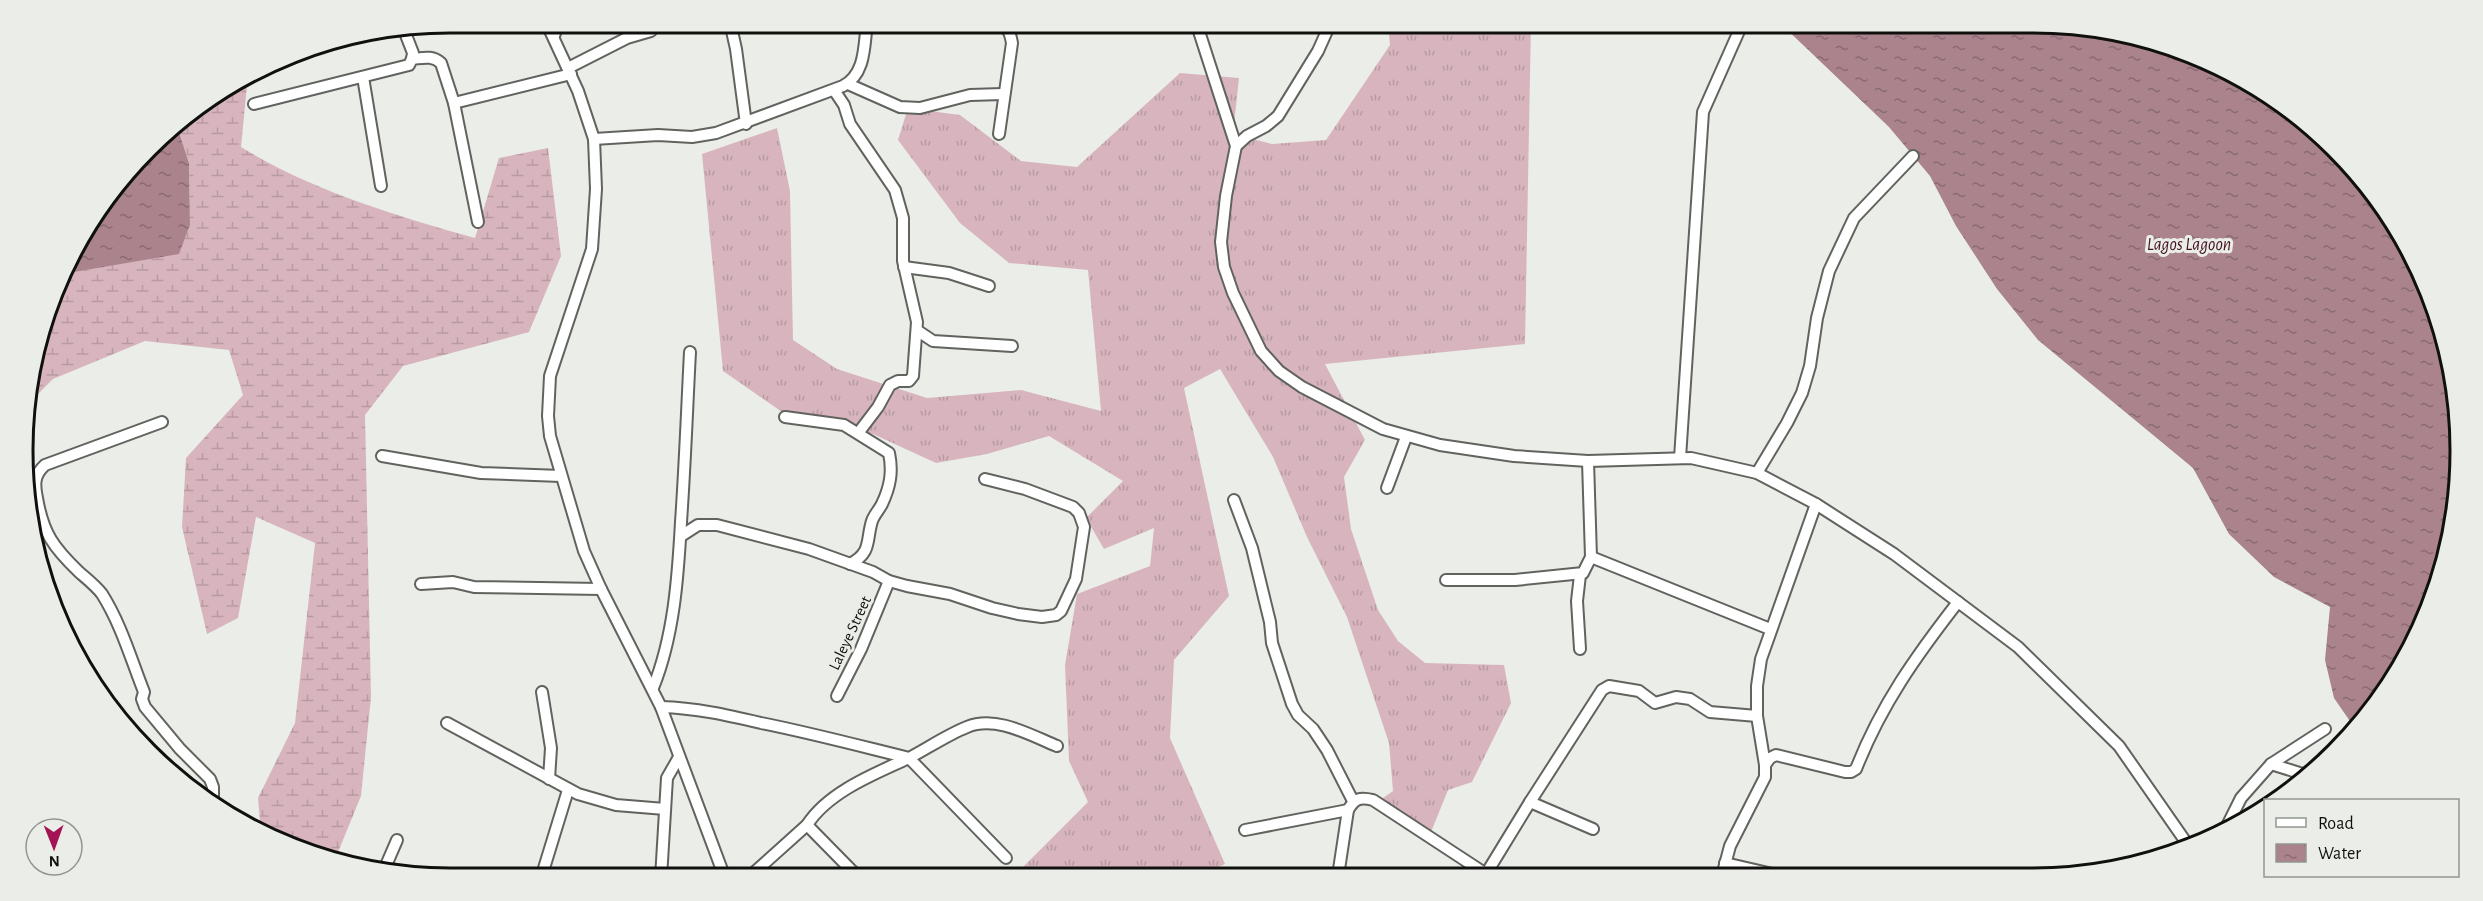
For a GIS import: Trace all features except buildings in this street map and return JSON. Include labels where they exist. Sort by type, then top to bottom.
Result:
[{"type":"street","points":[[552,33],[570,71],[594,139],[596,189],[591,249],[586,273],[555,357],[548,396],[550,436],[584,551],[601,590],[661,707],[721,868]]},
{"type":"street","points":[[454,103],[570,71],[627,38],[644,33]]},
{"type":"street","points":[[732,33],[746,124]]},
{"type":"street","points":[[594,139],[658,135],[692,137],[716,133],[746,124],[834,90],[848,84],[856,75],[862,64],[866,33]]},
{"type":"street","points":[[999,134],[1012,43],[1010,33]]},
{"type":"street","points":[[1200,33],[1236,146],[1226,196],[1221,242],[1224,267],[1233,293],[1261,351],[1279,371],[1302,387],[1383,429],[1440,445],[1514,456],[1588,461],[1691,458],[1757,473],[1816,504],[1894,554],[2018,646],[2119,746],[2184,839]]},
{"type":"street","points":[[1236,146],[1278,116],[1318,51],[1326,33]]},
{"type":"street","points":[[1680,458],[1703,112],[1738,33]]},
{"type":"street","points":[[254,104],[409,65],[412,59],[406,36]]},
{"type":"street","points":[[412,59],[429,57],[441,63],[454,103],[478,222]]},
{"type":"street","points":[[363,77],[381,186]]},
{"type":"street","points":[[848,84],[900,106],[920,108],[970,95],[1004,94]]},
{"type":"street","points":[[834,90],[844,105],[850,124],[896,190],[903,218],[904,267],[915,306],[918,331],[913,376],[909,381],[898,381],[890,385],[859,432]]},
{"type":"street","points":[[1757,473],[1802,393],[1810,366],[1817,318],[1830,272],[1854,218],[1913,156]]},
{"type":"street","points":[[904,267],[949,273],[989,286]]},
{"type":"street","points":[[918,331],[933,341],[1012,346]]},
{"type":"street","points":[[652,688],[660,667],[676,599],[690,352]]},
{"type":"street","points":[[785,417],[837,423],[859,432],[889,453],[892,477],[882,505],[873,519],[871,538],[863,555],[850,564]]},
{"type":"street","points":[[162,422],[45,465],[35,480],[36,494],[41,523],[49,538],[73,566],[98,589],[116,619],[144,692],[142,699],[145,707],[180,749],[210,779],[213,794]]},
{"type":"street","points":[[1387,488],[1406,437]]},
{"type":"street","points":[[382,456],[481,473],[561,476]]},
{"type":"street","points":[[1580,649],[1577,601],[1580,575],[1591,557],[1588,461]]},
{"type":"street","points":[[681,536],[698,525],[717,525],[798,545],[879,574],[889,581],[950,594],[992,608],[1018,614],[1049,617],[1061,611],[1076,579],[1084,526],[1080,513],[1073,507],[1025,489],[985,479]]},
{"type":"street","points":[[1234,500],[1252,548],[1270,622],[1272,643],[1292,704],[1298,715],[1313,729],[1327,750],[1351,806],[1339,868]]},
{"type":"street","points":[[1724,868],[1730,846],[1765,777],[1757,716],[1756,686],[1761,659],[1816,504]]},
{"type":"street","points":[[1591,557],[1770,629]]},
{"type":"street","points":[[1446,580],[1515,580],[1580,575]]},
{"type":"street","name":"Laleye Street","points":[[837,696],[861,649],[889,581]]},
{"type":"street","points":[[422,584],[446,582],[474,587],[601,590]]},
{"type":"street","points":[[1765,765],[1770,758],[1776,755],[1851,772],[1856,769],[1878,716],[1913,660],[1958,602]]},
{"type":"street","points":[[1492,868],[1530,802],[1602,690],[1609,686],[1639,691],[1655,703],[1676,697],[1690,699],[1710,712],[1757,716]]},
{"type":"street","points":[[542,692],[551,748],[549,778]]},
{"type":"street","points":[[661,707],[718,713],[804,731],[909,758],[1006,858]]},
{"type":"street","points":[[447,723],[568,790],[616,805],[665,809]]},
{"type":"street","points":[[759,868],[807,825],[827,802],[871,776],[968,727],[993,724],[1014,729],[1057,746]]},
{"type":"street","points":[[2231,817],[2241,798],[2271,764],[2325,729]]},
{"type":"street","points":[[662,868],[668,774],[679,757]]},
{"type":"street","points":[[2271,764],[2298,773]]},
{"type":"street","points":[[545,868],[568,790]]},
{"type":"street","points":[[1245,830],[1351,806],[1361,797],[1373,800],[1477,868]]},
{"type":"street","points":[[1530,802],[1593,829]]},
{"type":"street","points":[[807,825],[849,868]]},
{"type":"street","points":[[387,863],[397,840]]},
{"type":"street","points":[[1725,863],[1745,868]]},
{"type":"green space","points":[[1389,33],[1531,33],[1525,344],[1325,364],[1365,440],[1344,477],[1351,529],[1378,610],[1398,641],[1425,663],[1504,665],[1511,703],[1472,782],[1448,790],[1429,837],[1376,803],[1393,791],[1389,743],[1347,617],[1307,537],[1273,457],[1220,369],[1184,388],[1229,596],[1174,660],[1170,738],[1225,864],[1217,868],[1022,868],[1088,802],[1069,761],[1065,665],[1077,594],[1150,566],[1154,528],[1104,549],[1086,518],[1123,481],[1049,436],[987,454],[936,463],[873,434],[782,412],[723,371],[702,154],[777,128],[790,191],[793,340],[837,369],[927,398],[1021,390],[1101,411],[1088,270],[1009,263],[960,223],[898,140],[908,108],[960,115],[1021,161],[1077,167],[1180,73],[1239,78],[1233,134],[1272,144],[1326,140],[1390,45]]},
{"type":"green space","points":[[247,86],[241,147],[268,163],[325,189],[384,211],[475,238],[499,158],[548,148],[561,256],[529,332],[403,366],[365,415],[371,697],[361,796],[338,853],[316,846],[260,822],[258,798],[295,723],[315,543],[256,517],[238,618],[207,634],[182,527],[186,458],[243,395],[229,350],[145,341],[53,379],[37,395],[47,342],[73,272],[179,253],[190,225],[189,163],[179,133],[219,103]]},
{"type":"water","name":"Lagos Lagoon","points":[[1790,33],[2060,34],[2141,47],[2217,76],[2264,103],[2287,119],[2328,155],[2364,196],[2407,266],[2428,316],[2442,369],[2450,450],[2442,532],[2428,585],[2394,659],[2364,705],[2350,721],[2334,698],[2325,660],[2330,607],[2274,577],[2229,534],[2193,468],[2038,340],[1997,289],[1956,226],[1930,176],[1889,127]]},
{"type":"water","points":[[179,133],[189,163],[190,225],[179,254],[73,272],[89,242],[119,196],[155,155]]}]
